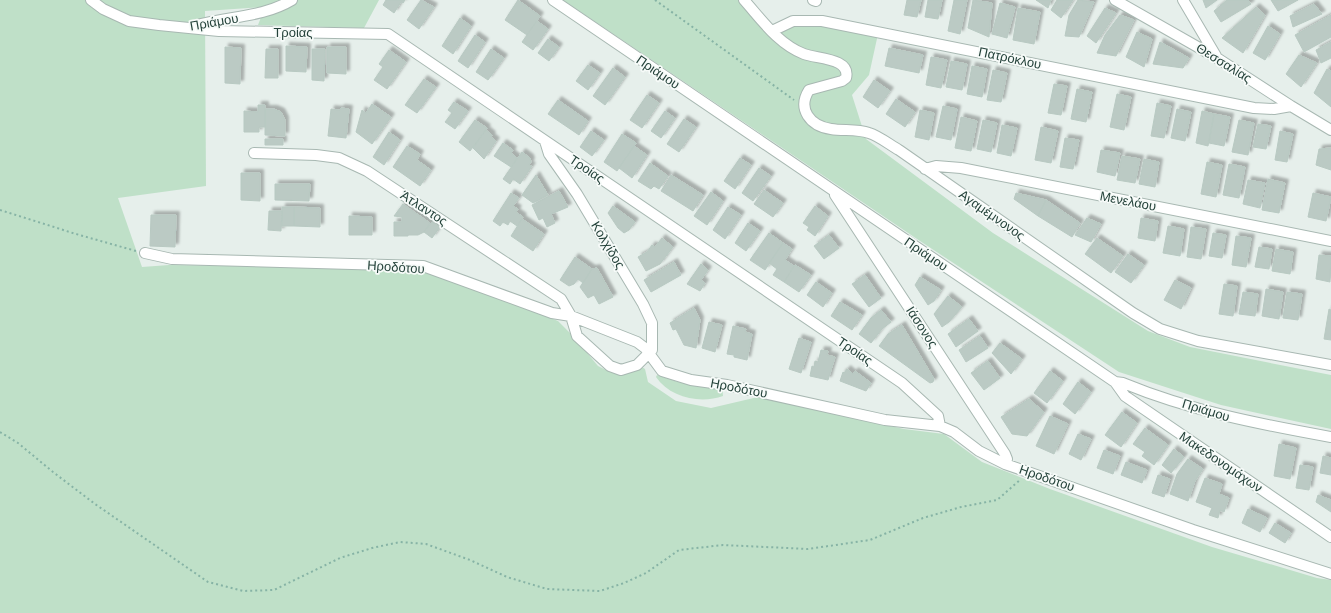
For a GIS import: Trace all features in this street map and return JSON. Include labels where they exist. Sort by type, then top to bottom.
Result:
[{"type":"street","name":"Πριάμου","points":[[91,0],[104,9],[129,20],[189,28],[212,20],[251,16],[283,6],[292,0]]},
{"type":"street","name":"Πριάμου","points":[[553,0],[1116,382],[1235,419],[1331,437]]},
{"type":"street","points":[[744,0],[781,40],[803,54],[837,62],[845,66],[848,72],[846,78],[842,81],[809,90],[804,97],[803,106]]},
{"type":"street","name":"Θεσσαλίας","points":[[1115,0],[1217,58],[1331,130]]},
{"type":"street","points":[[1183,0],[1217,58]]},
{"type":"street","name":"Πατρόκλου","points":[[772,31],[793,21],[822,21],[1254,108],[1274,109],[1291,106]]},
{"type":"street","name":"Τροίας","points":[[189,28],[219,31],[388,34],[902,383],[938,416],[940,426]]},
{"type":"street","name":"Αγαμέμνονος","points":[[803,106],[808,116],[818,124],[830,129],[870,133],[899,150],[1133,313],[1160,329],[1198,341],[1331,364]]},
{"type":"street","name":"Κολχίδος","points":[[545,141],[549,154],[577,194],[643,304],[652,323],[652,350],[649,354]]},
{"type":"street","name":"Άτλαντος","points":[[254,153],[316,155],[339,158],[367,171],[561,299],[571,316],[577,336],[610,366],[621,370],[637,365],[649,354]]},
{"type":"street","name":"Μενελάου","points":[[925,168],[936,166],[961,168],[1331,241]]},
{"type":"street","name":"Ιάσονος","points":[[833,191],[1005,454],[1005,464]]},
{"type":"street","name":"Ηροδότου","points":[[145,253],[172,259],[423,266],[552,313],[571,316],[637,342],[649,354],[662,371],[691,380],[727,385],[885,420],[940,426],[954,432],[979,451],[1005,464],[1193,530],[1331,574]]},
{"type":"street","name":"Μακεδονομάχων","points":[[1116,382],[1125,396],[1331,537]]},
{"type":"path","points":[[655,0],[803,106]]},
{"type":"path","points":[[0,210],[76,234],[145,253]]},
{"type":"path","points":[[0,432],[18,443],[95,504],[208,582],[243,590],[274,590],[340,558],[372,548],[400,542],[426,544],[470,560],[507,577],[546,589],[600,591],[624,583],[646,573],[679,550],[723,545],[808,549],[870,540],[923,518],[961,507],[997,500],[1021,479],[1025,471]]},
{"type":"green space","points":[[0,0],[379,0],[364,28],[258,25],[265,7],[205,11],[206,186],[118,198],[142,267],[169,265],[427,269],[558,321],[573,336],[598,366],[610,372],[623,374],[642,367],[645,369],[648,382],[676,401],[711,408],[758,397],[904,429],[944,434],[982,462],[1050,489],[1212,547],[1317,578],[1331,580],[1331,613],[0,613]]},
{"type":"green space","points":[[563,0],[738,0],[774,38],[784,29],[803,23],[878,34],[869,75],[852,95],[866,139],[993,233],[1148,331],[1190,347],[1331,375],[1331,429],[1221,405],[1119,372],[920,241]]},
{"type":"green space","points":[[657,375],[678,382],[707,387],[722,387],[723,396],[705,399],[686,397],[669,390],[656,377]]},
{"type":"building","points":[[386,0],[405,0],[403,3],[401,2],[394,13],[383,5]]},
{"type":"building","points":[[421,0],[434,7],[419,29],[407,20]]},
{"type":"building","points":[[518,0],[540,16],[527,35],[505,20]]},
{"type":"building","points":[[907,0],[921,0],[917,17],[904,15]]},
{"type":"building","points":[[928,0],[942,0],[938,19],[925,17]]},
{"type":"building","points":[[954,0],[967,0],[960,34],[948,31]]},
{"type":"building","points":[[973,0],[992,3],[989,37],[968,28]]},
{"type":"building","points":[[1036,0],[1051,0],[1048,8]]},
{"type":"building","points":[[1057,0],[1073,0],[1061,18],[1051,10]]},
{"type":"building","points":[[1078,0],[1094,2],[1079,37],[1065,36],[1069,15]]},
{"type":"building","points":[[1203,0],[1217,0],[1206,8]]},
{"type":"building","points":[[1227,0],[1248,0],[1251,4],[1221,22],[1214,11]]},
{"type":"building","points":[[1271,0],[1298,0],[1278,11]]},
{"type":"building","points":[[1000,3],[1015,7],[1007,38],[992,34]]},
{"type":"building","points":[[1314,4],[1322,14],[1293,27],[1290,16]]},
{"type":"building","points":[[1256,7],[1265,15],[1243,53],[1222,38]]},
{"type":"building","points":[[1018,8],[1040,12],[1034,44],[1013,40]]},
{"type":"building","points":[[1105,8],[1116,13],[1096,43],[1087,36]]},
{"type":"building","points":[[1120,15],[1134,20],[1116,56],[1097,53],[1105,35]]},
{"type":"building","points":[[1331,15],[1331,37],[1304,52],[1295,35]]},
{"type":"building","points":[[460,18],[471,26],[453,54],[442,46]]},
{"type":"building","points":[[537,21],[548,29],[533,50],[522,42]]},
{"type":"building","points":[[1268,26],[1280,34],[1265,60],[1253,53]]},
{"type":"building","points":[[1137,32],[1152,39],[1144,67],[1126,57]]},
{"type":"building","points":[[475,35],[485,42],[468,68],[458,61]]},
{"type":"building","points":[[548,39],[559,47],[549,61],[538,53]]},
{"type":"building","points":[[1160,42],[1189,58],[1183,68],[1153,64]]},
{"type":"building","points":[[1331,42],[1331,58],[1321,63],[1316,50]]},
{"type":"building","points":[[286,46],[307,47],[306,72],[286,71]]},
{"type":"building","points":[[225,47],[241,48],[240,84],[225,83]]},
{"type":"building","points":[[327,47],[346,47],[346,74],[327,73]]},
{"type":"building","points":[[889,48],[923,55],[919,73],[885,66]]},
{"type":"building","points":[[266,49],[278,49],[278,78],[265,78]]},
{"type":"building","points":[[312,49],[325,49],[324,81],[312,80]]},
{"type":"building","points":[[491,49],[504,58],[488,80],[476,72]]},
{"type":"building","points":[[389,50],[406,62],[387,89],[374,80],[383,67],[379,64]]},
{"type":"building","points":[[1299,55],[1317,63],[1301,87],[1286,74]]},
{"type":"building","points":[[931,57],[947,60],[941,88],[926,85]]},
{"type":"building","points":[[951,61],[967,64],[962,90],[946,87]]},
{"type":"building","points":[[588,65],[600,73],[588,90],[576,81]]},
{"type":"building","points":[[972,66],[987,69],[982,97],[967,94]]},
{"type":"building","points":[[613,68],[625,77],[605,105],[593,96]]},
{"type":"building","points":[[1327,69],[1331,71],[1331,107],[1314,93]]},
{"type":"building","points":[[993,70],[1007,73],[1001,102],[987,100]]},
{"type":"building","points":[[424,79],[436,87],[417,113],[405,105]]},
{"type":"building","points":[[874,80],[890,91],[878,108],[863,97]]},
{"type":"building","points":[[1054,84],[1067,86],[1061,115],[1048,113]]},
{"type":"building","points":[[1077,89],[1092,92],[1086,122],[1071,119]]},
{"type":"building","points":[[1117,94],[1131,97],[1124,130],[1110,127]]},
{"type":"building","points":[[647,95],[659,103],[642,128],[630,120]]},
{"type":"building","points":[[896,99],[915,112],[905,127],[886,114]]},
{"type":"building","points":[[558,100],[588,121],[579,135],[548,114]]},
{"type":"building","points":[[454,102],[468,111],[455,129],[445,122],[452,113],[448,110]]},
{"type":"building","points":[[1157,103],[1171,106],[1164,138],[1151,136]]},
{"type":"building","points":[[372,104],[391,117],[372,144],[356,132],[362,110],[366,113]]},
{"type":"building","points":[[258,105],[265,105],[265,127],[259,127],[259,132],[244,132],[244,111],[258,112]]},
{"type":"building","points":[[943,106],[957,109],[951,140],[936,137]]},
{"type":"building","points":[[341,108],[349,109],[346,138],[328,136],[331,109],[340,110]]},
{"type":"building","points":[[265,109],[274,109],[281,112],[285,120],[285,136],[265,135]]},
{"type":"building","points":[[1177,109],[1191,112],[1185,141],[1171,138]]},
{"type":"building","points":[[920,110],[934,113],[929,140],[915,137]]},
{"type":"building","points":[[665,111],[675,118],[661,138],[651,131]]},
{"type":"building","points":[[1202,111],[1214,114],[1208,146],[1196,143]]},
{"type":"building","points":[[1214,114],[1230,117],[1224,146],[1209,143]]},
{"type":"building","points":[[961,117],[977,121],[971,151],[955,148]]},
{"type":"building","points":[[684,119],[696,127],[679,152],[667,144]]},
{"type":"building","points":[[475,120],[487,128],[470,151],[459,142]]},
{"type":"building","points":[[983,120],[997,123],[991,152],[977,149]]},
{"type":"building","points":[[1239,120],[1254,123],[1248,155],[1232,152]]},
{"type":"building","points":[[1258,124],[1271,126],[1266,149],[1253,147]]},
{"type":"building","points":[[1002,125],[1017,128],[1011,156],[997,153]]},
{"type":"building","points":[[1041,127],[1058,131],[1051,163],[1035,160]]},
{"type":"building","points":[[486,130],[496,141],[484,159],[473,148]]},
{"type":"building","points":[[591,131],[604,140],[592,156],[580,147]]},
{"type":"building","points":[[1280,131],[1293,134],[1287,162],[1275,160]]},
{"type":"building","points":[[389,132],[400,140],[384,165],[373,157]]},
{"type":"building","points":[[622,134],[636,143],[617,171],[604,162]]},
{"type":"building","points":[[1065,138],[1079,140],[1073,169],[1060,167]]},
{"type":"building","points":[[265,139],[283,139],[283,145],[265,145]]},
{"type":"building","points":[[503,143],[513,150],[511,153],[517,158],[511,167],[494,156]]},
{"type":"building","points":[[407,146],[420,154],[417,160],[431,170],[420,186],[393,167]]},
{"type":"building","points":[[634,146],[647,155],[632,178],[619,168]]},
{"type":"building","points":[[1331,148],[1331,170],[1316,165],[1319,149]]},
{"type":"building","points":[[1101,150],[1120,153],[1115,176],[1097,172]]},
{"type":"building","points":[[522,152],[530,158],[531,162],[529,165],[532,166],[520,184],[513,179],[510,184],[503,179]]},
{"type":"building","points":[[1122,156],[1140,159],[1135,183],[1117,180]]},
{"type":"building","points":[[740,158],[751,165],[735,189],[724,181]]},
{"type":"building","points":[[1144,159],[1159,162],[1155,187],[1139,184]]},
{"type":"building","points":[[1207,162],[1222,165],[1216,197],[1201,194]]},
{"type":"building","points":[[650,163],[668,176],[659,189],[654,186],[651,189],[638,181]]},
{"type":"building","points":[[1229,164],[1245,167],[1239,198],[1223,195]]},
{"type":"building","points":[[759,168],[771,176],[753,201],[742,193]]},
{"type":"building","points":[[241,173],[260,173],[260,201],[241,200]]},
{"type":"building","points":[[536,175],[548,195],[533,203],[522,195]]},
{"type":"building","points":[[671,175],[703,195],[693,211],[661,191]]},
{"type":"building","points":[[1268,179],[1285,183],[1279,213],[1262,210]]},
{"type":"building","points":[[1248,180],[1265,183],[1260,208],[1243,204]]},
{"type":"building","points":[[275,184],[310,184],[309,201],[275,200]]},
{"type":"building","points":[[764,190],[783,203],[773,217],[754,204]]},
{"type":"building","points":[[559,191],[568,207],[551,214],[555,223],[547,227],[543,218],[539,220],[532,205]]},
{"type":"building","points":[[711,192],[723,201],[707,225],[694,216]]},
{"type":"building","points":[[511,193],[519,198],[513,206],[518,209],[516,212],[523,217],[517,226],[510,221],[508,225],[503,222],[500,226],[493,221]]},
{"type":"building","points":[[1016,193],[1046,200],[1038,216],[1014,199]]},
{"type":"building","points":[[1313,193],[1331,197],[1326,221],[1308,217]]},
{"type":"building","points":[[1046,200],[1080,223],[1072,237],[1038,216]]},
{"type":"building","points":[[403,204],[430,223],[424,232],[418,235],[394,236],[394,222],[402,222],[402,217],[394,216]]},
{"type":"building","points":[[613,206],[635,222],[629,230],[624,233],[618,228],[608,213]]},
{"type":"building","points":[[815,206],[828,216],[815,236],[807,230],[809,227],[803,223]]},
{"type":"building","points":[[282,207],[294,207],[294,226],[282,226]]},
{"type":"building","points":[[294,207],[320,208],[320,227],[294,226]]},
{"type":"building","points":[[728,207],[741,215],[725,239],[713,230]]},
{"type":"building","points":[[269,211],[282,211],[281,231],[268,230]]},
{"type":"building","points":[[151,215],[176,215],[175,247],[150,246]]},
{"type":"building","points":[[349,216],[372,217],[372,235],[349,235]]},
{"type":"building","points":[[1087,218],[1101,224],[1091,242],[1075,235]]},
{"type":"building","points":[[1141,218],[1158,221],[1155,241],[1138,238]]},
{"type":"building","points":[[522,219],[544,234],[533,251],[511,236]]},
{"type":"building","points":[[432,222],[440,227],[432,238],[424,232]]},
{"type":"building","points":[[748,223],[760,231],[746,251],[735,243]]},
{"type":"building","points":[[1168,226],[1184,229],[1180,256],[1163,253]]},
{"type":"building","points":[[1191,227],[1206,229],[1201,259],[1187,257]]},
{"type":"building","points":[[769,233],[783,243],[765,270],[750,260]]},
{"type":"building","points":[[1213,233],[1226,235],[1222,258],[1209,256]]},
{"type":"building","points":[[829,235],[839,248],[824,259],[814,246]]},
{"type":"building","points":[[1236,236],[1251,238],[1246,267],[1232,265]]},
{"type":"building","points":[[662,238],[673,247],[660,264],[646,271],[638,257],[647,252],[652,245],[655,247]]},
{"type":"building","points":[[1097,238],[1123,256],[1111,273],[1085,254]]},
{"type":"building","points":[[783,243],[792,249],[785,260],[794,266],[784,282],[773,275],[777,269],[769,263]]},
{"type":"building","points":[[1259,247],[1272,249],[1269,269],[1255,267]]},
{"type":"building","points":[[1276,249],[1293,252],[1290,274],[1272,271]]},
{"type":"building","points":[[1128,254],[1144,265],[1131,283],[1115,272]]},
{"type":"building","points":[[1319,255],[1331,256],[1330,282],[1316,279]]},
{"type":"building","points":[[575,257],[592,269],[583,283],[578,279],[574,284],[569,286],[560,280]]},
{"type":"building","points":[[674,262],[681,275],[651,292],[644,280]]},
{"type":"building","points":[[701,264],[708,270],[701,280],[705,283],[700,291],[687,284]]},
{"type":"building","points":[[795,265],[811,275],[799,292],[784,282]]},
{"type":"building","points":[[597,268],[613,297],[599,304],[594,295],[588,298],[580,287],[592,269]]},
{"type":"building","points":[[865,275],[881,298],[869,307],[852,284]]},
{"type":"building","points":[[920,277],[941,290],[934,301],[928,305],[915,285]]},
{"type":"building","points":[[1175,280],[1191,288],[1181,309],[1164,300]]},
{"type":"building","points":[[816,282],[832,293],[823,307],[807,295]]},
{"type":"building","points":[[1224,284],[1237,286],[1233,316],[1219,314]]},
{"type":"building","points":[[1266,289],[1283,292],[1279,319],[1262,316]]},
{"type":"building","points":[[1243,292],[1258,294],[1255,316],[1239,314]]},
{"type":"building","points":[[1287,292],[1302,294],[1298,320],[1283,318]]},
{"type":"building","points":[[948,296],[962,307],[949,322],[942,327],[934,314]]},
{"type":"building","points":[[840,302],[862,315],[852,330],[831,316]]},
{"type":"building","points":[[694,308],[700,320],[696,348],[684,345],[676,329],[673,330],[670,323]]},
{"type":"building","points":[[1329,309],[1331,310],[1331,340],[1324,339]]},
{"type":"building","points":[[881,310],[891,322],[882,329],[871,343],[859,334],[871,318]]},
{"type":"building","points":[[969,319],[978,331],[956,347],[948,334]]},
{"type":"building","points":[[709,322],[722,325],[715,352],[702,348]]},
{"type":"building","points":[[902,325],[934,379],[933,382],[930,383],[879,346],[888,334]]},
{"type":"building","points":[[733,326],[746,329],[745,332],[752,334],[747,360],[727,354]]},
{"type":"building","points":[[980,336],[988,348],[966,362],[959,350]]},
{"type":"building","points":[[799,338],[811,342],[801,373],[789,369]]},
{"type":"building","points":[[1000,343],[1022,359],[1011,374],[992,353]]},
{"type":"building","points":[[821,350],[828,351],[827,355],[835,357],[828,380],[810,376],[812,366],[814,367],[815,361],[818,362]]},
{"type":"building","points":[[988,361],[1000,378],[984,390],[971,373]]},
{"type":"building","points":[[847,369],[853,374],[855,371],[871,383],[866,391],[840,381],[843,372],[844,373]]},
{"type":"building","points":[[1050,371],[1063,381],[1047,403],[1034,393]]},
{"type":"building","points":[[1078,382],[1091,392],[1075,414],[1063,404]]},
{"type":"building","points":[[1029,399],[1044,412],[1027,436],[1012,434],[1001,417]]},
{"type":"building","points":[[1122,412],[1137,423],[1121,447],[1105,435]]},
{"type":"building","points":[[1050,416],[1068,424],[1054,454],[1036,446]]},
{"type":"building","points":[[1145,428],[1168,445],[1154,465],[1142,456],[1145,452],[1133,444]]},
{"type":"building","points":[[1078,434],[1091,439],[1081,460],[1069,454]]},
{"type":"building","points":[[1279,444],[1296,448],[1290,479],[1274,476]]},
{"type":"building","points":[[1174,449],[1184,457],[1171,473],[1162,465]]},
{"type":"building","points":[[1104,450],[1120,456],[1113,474],[1097,468]]},
{"type":"building","points":[[1323,456],[1331,458],[1331,475],[1320,473]]},
{"type":"building","points":[[1188,459],[1203,469],[1195,481],[1188,501],[1170,494],[1177,474]]},
{"type":"building","points":[[1126,462],[1147,470],[1142,483],[1121,475]]},
{"type":"building","points":[[1300,465],[1313,467],[1309,490],[1296,488]]},
{"type":"building","points":[[1158,475],[1170,479],[1164,497],[1152,493]]},
{"type":"building","points":[[1205,478],[1222,484],[1219,494],[1229,498],[1224,512],[1220,510],[1218,518],[1209,515],[1212,508],[1196,502]]},
{"type":"building","points":[[1318,495],[1331,500],[1331,512],[1316,502]]},
{"type":"building","points":[[1248,509],[1267,518],[1260,532],[1242,523]]},
{"type":"building","points":[[1275,523],[1291,533],[1285,543],[1269,533]]}]
